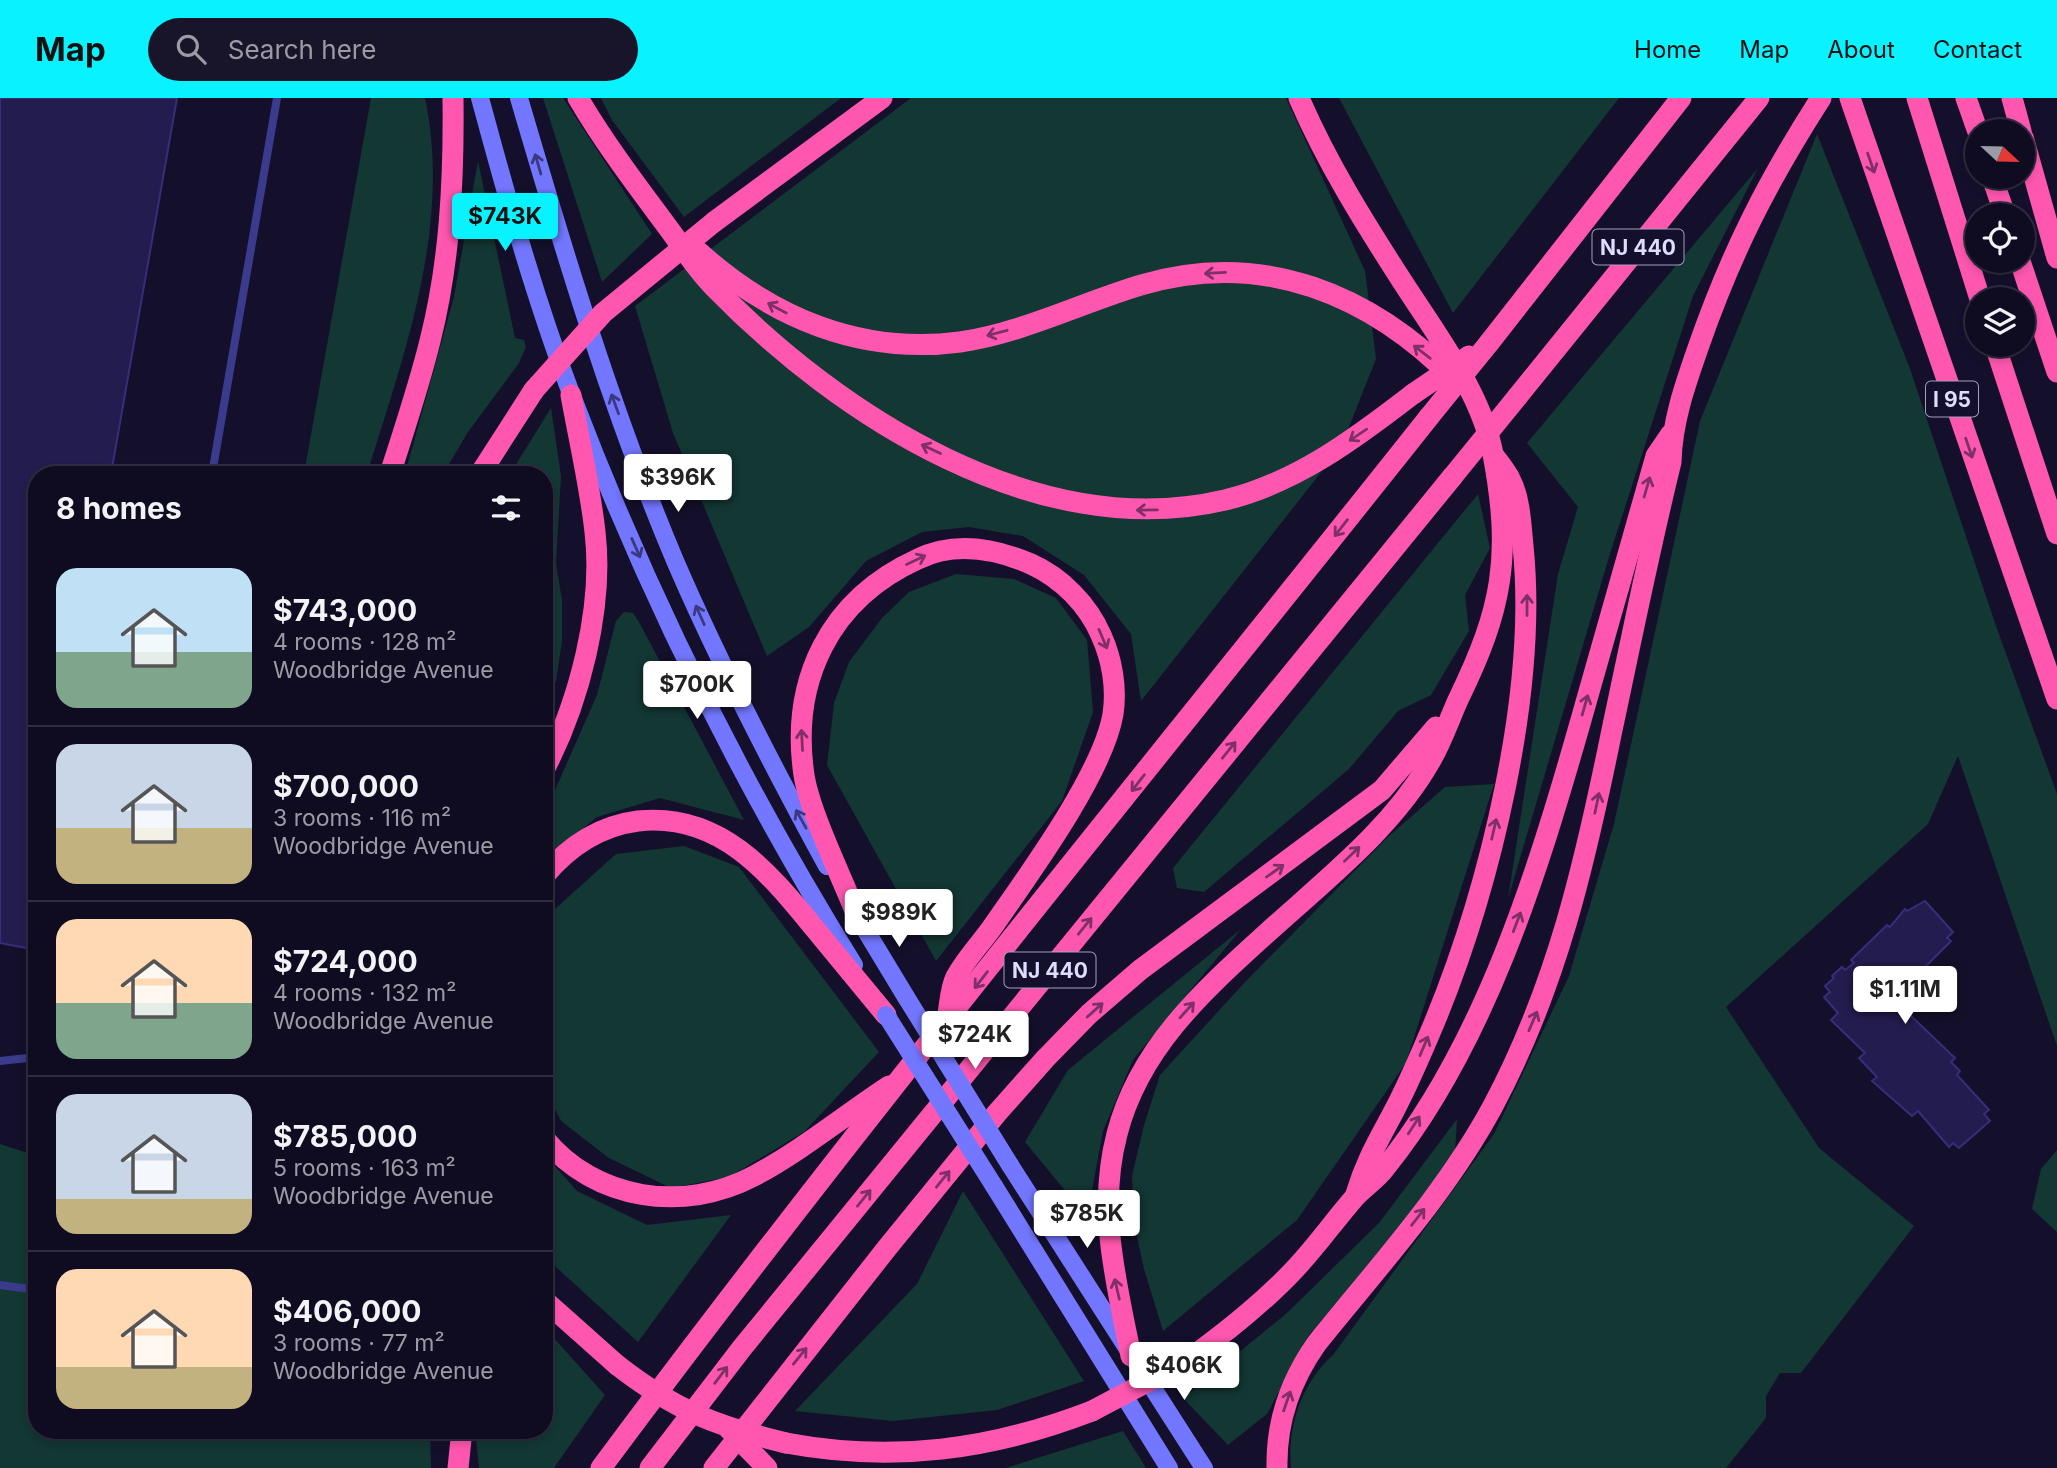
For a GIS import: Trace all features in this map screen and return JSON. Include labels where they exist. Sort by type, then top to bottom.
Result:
[{"type":"highway","points":[[392,466],[430,341],[443,274],[452,202],[453,98]]},
{"type":"highway","points":[[578,98],[654,210],[712,285],[794,362],[834,392],[922,445],[1021,488],[1062,501],[1103,509],[1146,511],[1227,500],[1306,469],[1489,344]]},
{"type":"highway","points":[[485,466],[534,390],[603,313],[714,222],[882,98]]},
{"type":"highway","points":[[1131,1356],[1109,1243],[1107,1206],[1109,1168],[1117,1131],[1144,1065],[1164,1035],[1193,1003],[1366,842],[1398,805],[1430,762],[1486,641],[1499,591],[1502,526],[1485,423],[1440,340],[1354,206],[1319,144],[1299,98]]},
{"type":"highway","name":"NJ 440","points":[[601,1468],[675,1368],[902,1077],[1489,344],[1681,98]]},
{"type":"highway","name":"NJ 440","points":[[650,1468],[742,1348],[1759,98]]},
{"type":"highway","points":[[553,1309],[655,1395],[728,1428],[835,1452],[937,1452],[1022,1435],[1092,1411],[1185,1362],[1232,1328],[1272,1293],[1317,1246],[1356,1196],[1385,1169],[1433,1096],[1498,971],[1548,832],[1656,456],[1671,434],[1718,289],[1772,175],[1821,98]]},
{"type":"highway","name":"I 95","points":[[1850,98],[2057,699]]},
{"type":"highway","points":[[1917,98],[1976,287]]},
{"type":"highway","points":[[1966,98],[1973,119]]},
{"type":"highway","points":[[2012,98],[2018,119]]},
{"type":"highway","points":[[2035,179],[2057,258]]},
{"type":"highway","points":[[654,210],[742,289],[818,328],[854,338],[925,345],[962,341],[1000,332],[1143,284],[1189,274],[1264,274],[1297,280],[1332,292],[1363,308],[1444,369],[1472,398]]},
{"type":"highway","points":[[2024,273],[2057,372]]},
{"type":"highway","name":"I 95","points":[[1999,357],[2057,534]]},
{"type":"highway","points":[[553,748],[575,695],[589,640],[595,587],[596,534],[572,395]]},
{"type":"highway","points":[[1277,1468],[1282,1415],[1297,1375],[1317,1343],[1464,1154],[1513,1066],[1542,999],[1561,948],[1589,840],[1671,462],[1671,434]]},
{"type":"highway","points":[[1356,1196],[1367,1159],[1415,1068],[1454,970],[1489,849],[1513,736],[1527,632],[1527,581],[1521,528],[1511,481],[1492,453]]},
{"type":"highway","points":[[859,920],[804,777],[801,731],[804,694],[816,655],[837,621],[868,590],[901,566],[937,550],[975,548],[1008,554],[1043,569],[1070,589],[1094,620],[1110,660],[1114,682],[1113,715],[1103,745],[1068,813],[955,978],[946,1024]]},
{"type":"highway","points":[[714,1468],[887,1248],[997,1113],[1054,1050],[1140,970],[1382,790],[1459,698]]},
{"type":"highway","points":[[553,865],[561,855],[591,835],[625,823],[659,819],[695,825],[727,839],[756,862],[886,1015]]},
{"type":"highway","points":[[553,1146],[581,1171],[615,1189],[650,1197],[684,1196],[721,1189],[753,1176],[902,1077]]},
{"type":"highway","points":[[553,1305],[561,1317]]},
{"type":"highway","points":[[728,1428],[767,1468]]},
{"type":"highway","points":[[459,1460],[460,1439]]},
{"type":"main road","points":[[480,98],[505,190],[572,395],[629,533],[696,677],[816,902],[1169,1468]]},
{"type":"main road","points":[[519,98],[601,364],[676,562],[721,664],[779,778],[859,920],[1010,1166],[1204,1468]]},
{"type":"lane","points":[[213,466],[276,98]]},
{"type":"lane","points":[[0,1061],[28,1058]]},
{"type":"lane","points":[[0,1286],[28,1289]]},
{"type":"green space","points":[[371,98],[425,98],[432,146],[433,194],[428,242],[409,336],[369,466],[305,466]]},
{"type":"green space","points":[[543,98],[563,98],[652,234],[602,282]]},
{"type":"green space","points":[[601,98],[841,98],[684,217],[612,120]]},
{"type":"green space","points":[[911,98],[1286,98],[1365,271],[1376,359],[1341,447],[1141,701],[1131,634],[1084,575],[1023,536],[969,527],[922,532],[866,561],[809,627],[767,656],[673,433],[635,306]]},
{"type":"green space","points":[[1339,98],[1619,98],[1453,313]]},
{"type":"green space","points":[[1817,134],[1909,366],[1996,626],[2057,794],[2057,1046],[1958,756],[1928,824],[1726,1007],[1819,1148],[1914,1226],[1801,1373],[1780,1373],[1766,1396],[1766,1418],[1726,1468],[1291,1468],[1294,1421],[1305,1392],[1494,1134],[1569,976],[1614,824],[1700,421]]},
{"type":"green space","points":[[478,161],[515,338],[524,340],[526,347],[519,363],[468,432],[448,466],[407,466],[454,297]]},
{"type":"green space","points":[[1758,168],[1693,296],[1609,557],[1508,899],[1558,574],[1578,507],[1527,443]]},
{"type":"green space","points":[[551,408],[561,476],[556,564],[562,600],[562,641],[553,690],[553,466],[515,466]]},
{"type":"green space","points":[[1478,494],[1490,548],[1465,595],[1469,631],[1431,695],[1398,711],[1349,769],[1204,892],[1177,888],[1173,868]]},
{"type":"green space","points":[[956,574],[1014,579],[1056,598],[1087,640],[1093,712],[1062,801],[936,961],[827,765],[834,703],[849,662],[882,618],[909,592]]},
{"type":"green space","points":[[624,612],[633,613],[639,622],[744,820],[660,798],[597,817],[553,852],[553,795],[597,695],[616,621]]},
{"type":"green space","points":[[1494,784],[1406,1063],[1297,1220],[1163,1331],[1144,1269],[1134,1223],[1132,1176],[1160,1075],[1245,982],[1388,837],[1445,787]]},
{"type":"green space","points":[[684,846],[739,867],[879,1052],[804,1132],[729,1177],[671,1188],[609,1158],[561,1121],[553,1105],[553,911],[616,854]]},
{"type":"green space","points":[[1241,929],[1133,1060],[1103,1131],[1087,1217],[1025,1142],[1068,1070]]},
{"type":"green space","points":[[1457,1119],[1455,1154],[1407,1219],[1310,1334],[1267,1414],[1228,1445],[1183,1398],[1287,1313],[1379,1223]]},
{"type":"green space","points":[[0,1144],[28,1153],[28,1439],[430,1439],[431,1468],[0,1468]]},
{"type":"green space","points":[[2057,1150],[2057,1232],[2032,1209],[2041,1169]]},
{"type":"green space","points":[[553,1164],[577,1191],[647,1225],[731,1215],[638,1342],[553,1264]]},
{"type":"green space","points":[[963,1191],[1084,1381],[997,1410],[893,1421],[795,1411],[917,1284]]},
{"type":"green space","points":[[553,1337],[605,1395],[554,1468],[479,1468],[476,1439],[553,1439]]},
{"type":"green space","points":[[1123,1431],[1146,1468],[1006,1468]]},
{"type":"building","points":[[0,98],[177,98],[112,466],[28,466],[28,948],[0,943]]},
{"type":"building","points":[[1925,901],[1953,932],[1947,938],[1951,941],[1898,994],[1894,989],[1886,996],[1905,1017],[1908,1013],[1955,1058],[1951,1062],[1960,1071],[1957,1075],[1989,1110],[1984,1114],[1990,1121],[1959,1148],[1953,1143],[1949,1147],[1918,1111],[1912,1116],[1872,1081],[1877,1077],[1859,1058],[1865,1053],[1831,1020],[1838,1013],[1824,997],[1830,992],[1825,986],[1834,978],[1832,976],[1842,967],[1845,970],[1854,963],[1851,960],[1887,925],[1890,927],[1905,909],[1907,911]]}]
